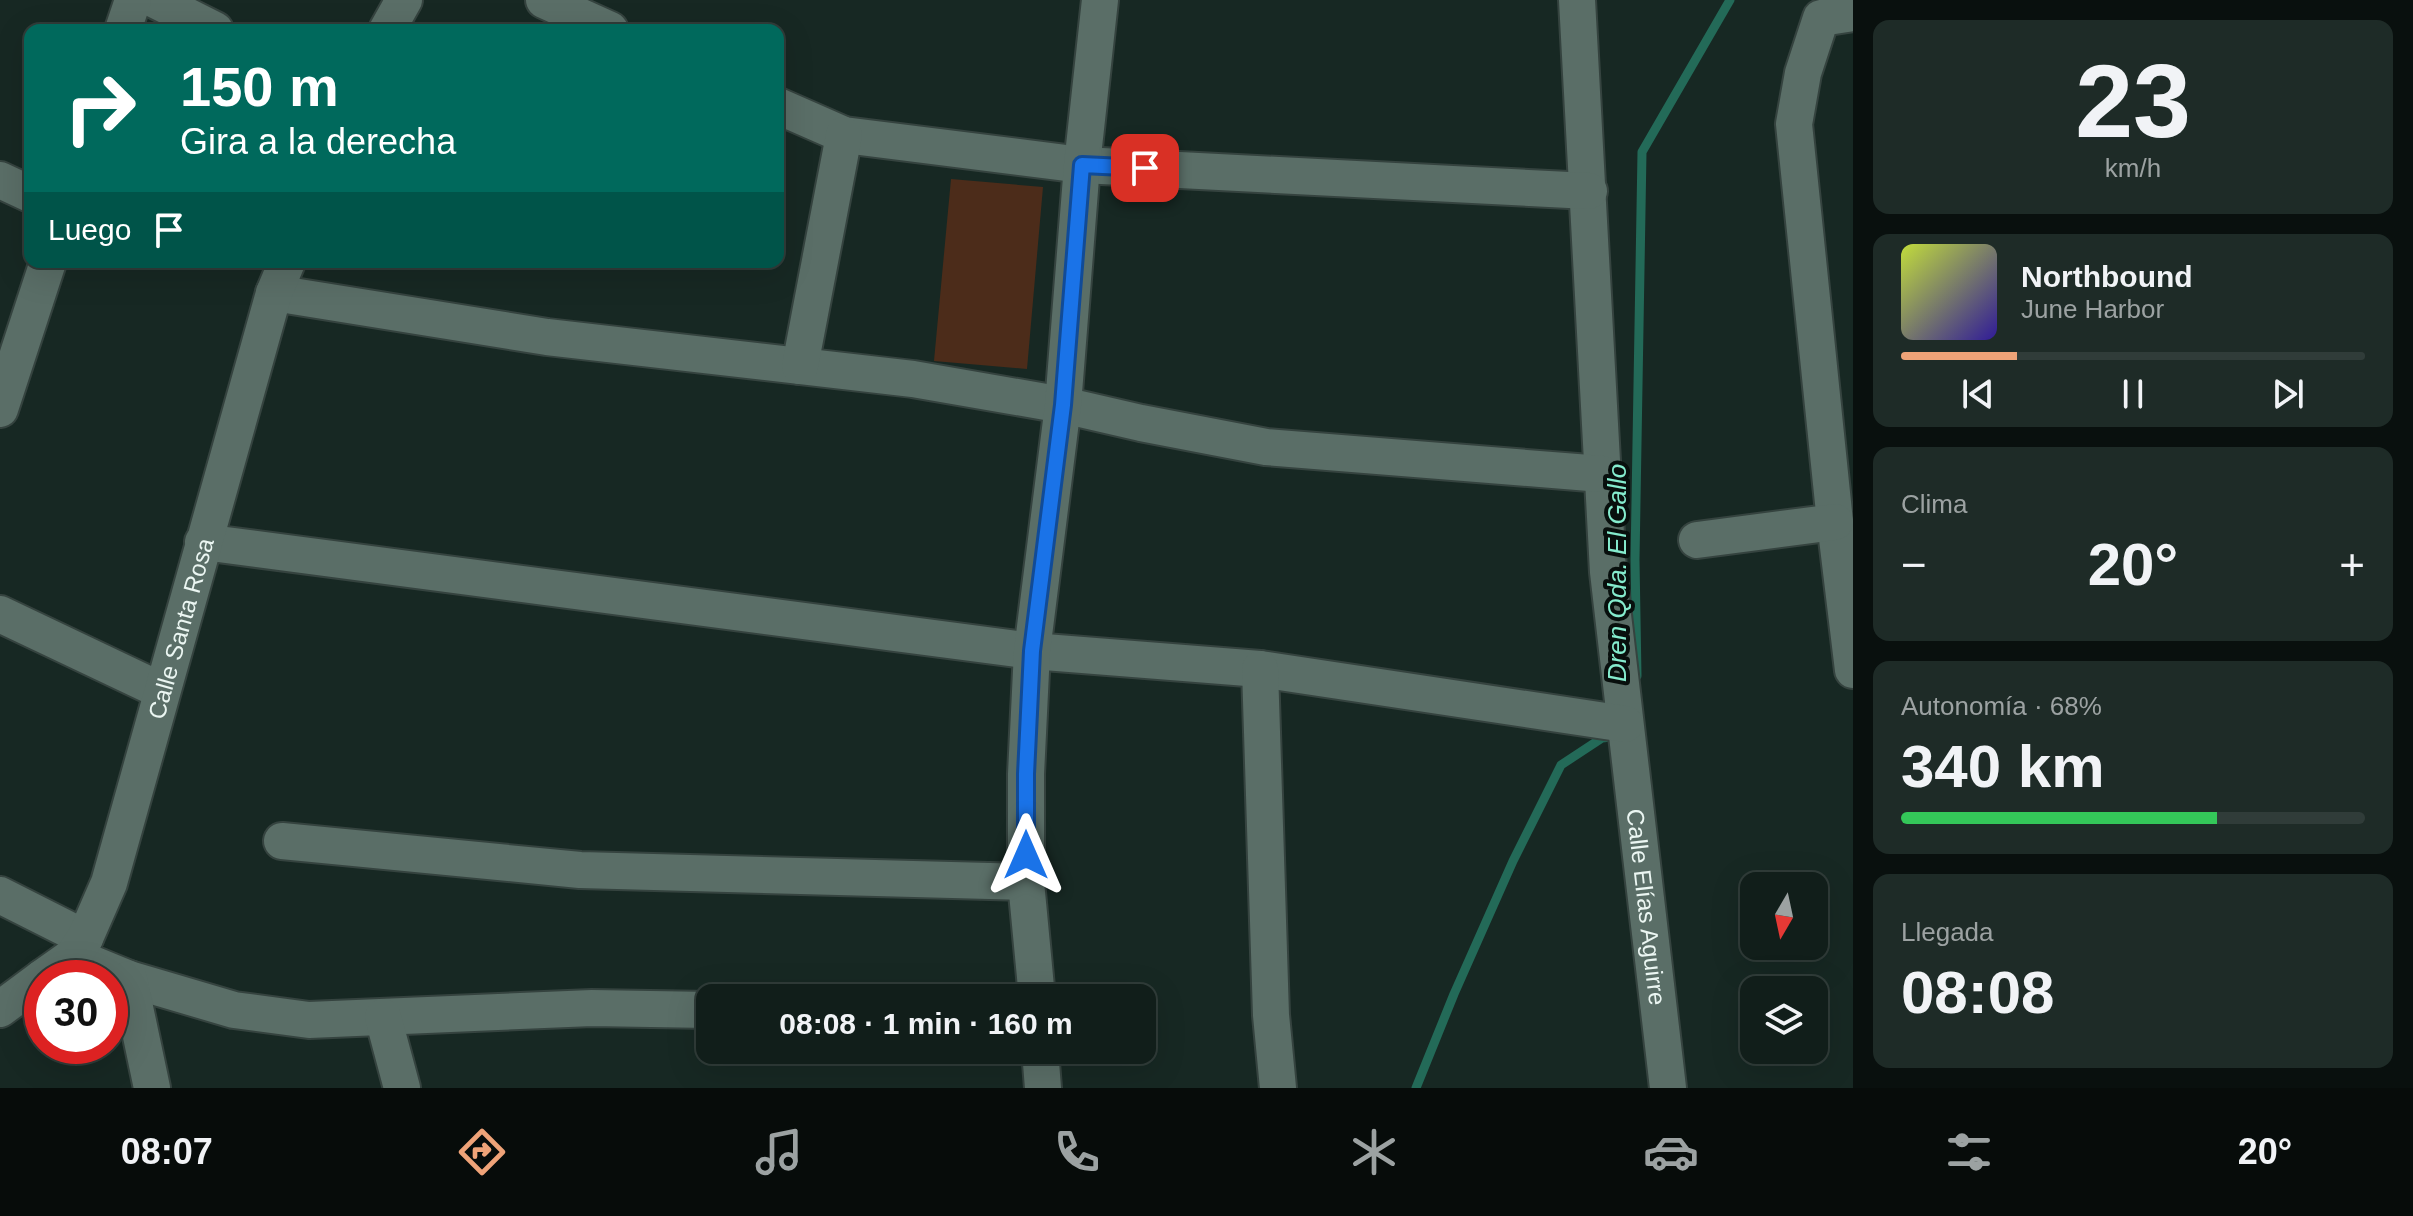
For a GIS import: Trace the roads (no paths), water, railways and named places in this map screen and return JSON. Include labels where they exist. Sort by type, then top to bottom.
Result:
[{"type":"street","points":[[125,24],[133,0]]},
{"type":"street","points":[[155,0],[203,24]]},
{"type":"street","points":[[390,24],[404,0]]},
{"type":"street","points":[[544,0],[597,24]]},
{"type":"street","points":[[1036,984],[1026,882],[1026,774],[1032,651],[1063,405],[1082,165],[1100,0]]},
{"type":"street","name":"Calle Elías Aguirre","points":[[1577,0],[1608,572],[1668,1088]]},
{"type":"street","points":[[1853,13],[1821,18],[1803,73],[1794,124],[1841,511],[1853,670]]},
{"type":"street","points":[[784,109],[844,135],[1082,165],[1589,191]]},
{"type":"street","points":[[800,366],[844,135]]},
{"type":"street","points":[[0,180],[24,191]]},
{"type":"street","points":[[0,409],[46,268]]},
{"type":"street","points":[[280,277],[547,337],[913,379],[1063,405],[1266,447],[1602,474]]},
{"type":"street","name":"Calle Santa Rosa","points":[[79,947],[109,883],[280,277]]},
{"type":"street","points":[[1697,540],[1841,511]]},
{"type":"street","points":[[203,542],[1032,651],[1260,669],[1625,724]]},
{"type":"street","points":[[0,614],[162,691]]},
{"type":"street","points":[[1260,669],[1271,1015],[1278,1088]]},
{"type":"street","points":[[282,841],[580,870],[1026,882]]},
{"type":"street","points":[[0,895],[129,979],[234,1010],[309,1020],[592,1008],[696,1010]]},
{"type":"street","points":[[63,960],[79,947]]},
{"type":"street","points":[[129,979],[152,1088]]},
{"type":"street","points":[[0,1009],[24,991]]},
{"type":"street","points":[[383,1017],[402,1088]]},
{"type":"street","points":[[1041,1064],[1043,1088]]},
{"type":"waterway","name":"Dren Qda. El Gallo","points":[[1637,676],[1635,560],[1642,152],[1730,0]]},
{"type":"waterway","name":"Dren Qda. El Gallo","points":[[1416,1088],[1513,861],[1561,765],[1602,738],[1611,737]]}]
